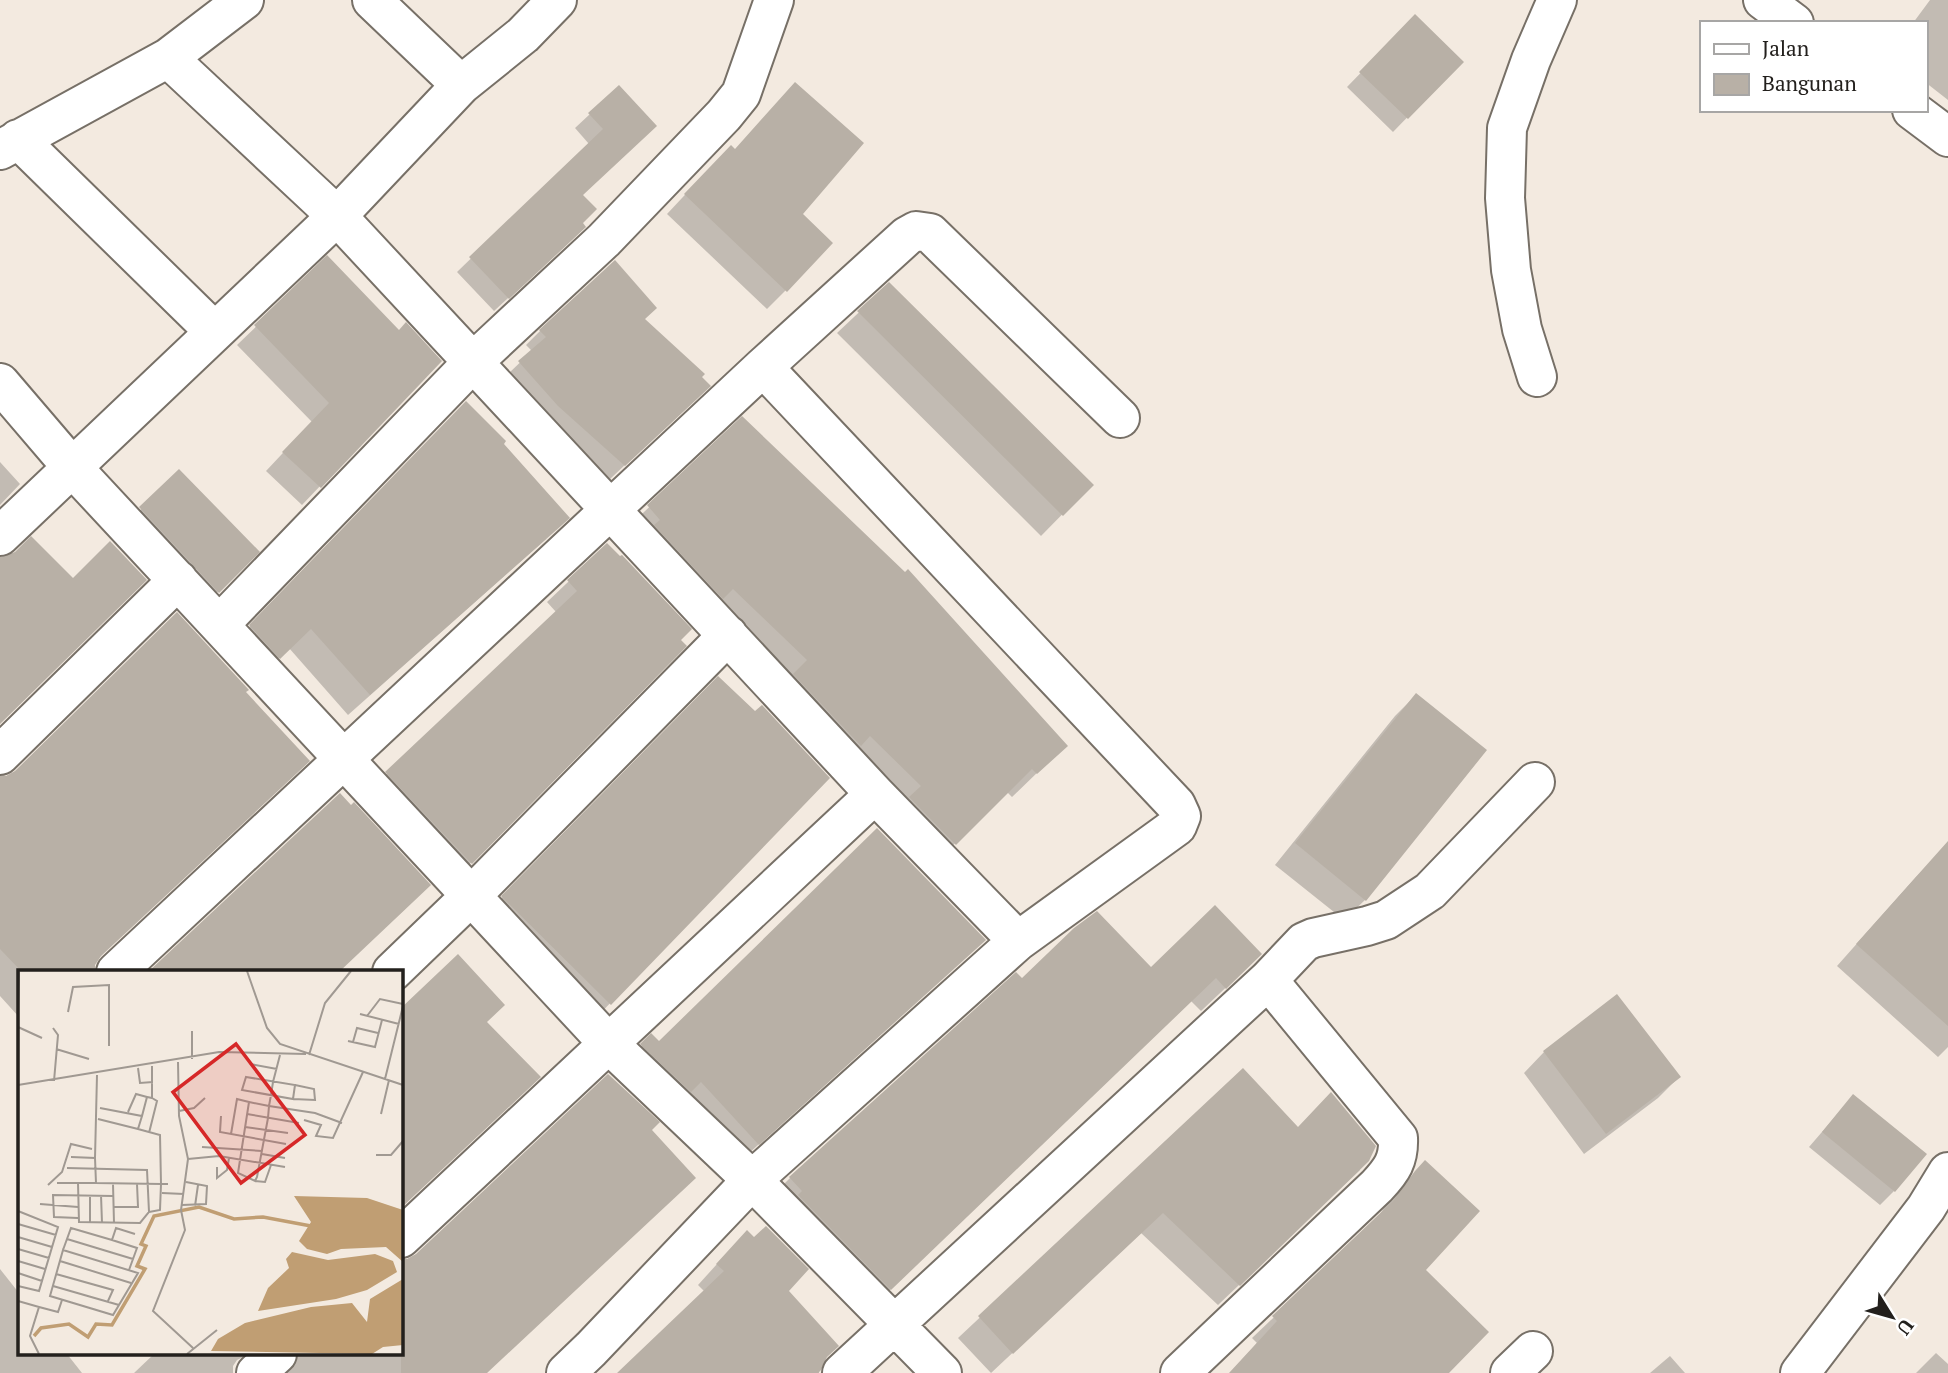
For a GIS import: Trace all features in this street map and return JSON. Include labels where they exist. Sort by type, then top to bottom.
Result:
[{"type":"street","points":[[215,331],[9,144],[168,58],[244,0]]},
{"type":"street","points":[[372,0],[461,85]]},
{"type":"street","points":[[0,536],[337,216],[461,85],[523,35],[557,0]]},
{"type":"street","points":[[219,625],[473,362],[604,240],[724,115],[741,94],[774,0]]},
{"type":"street","points":[[1537,377],[1522,329],[1511,270],[1505,198],[1507,128],[1531,60],[1557,0]]},
{"type":"street","points":[[1763,0],[1791,21]]},
{"type":"street","points":[[168,58],[337,216],[875,794],[1018,941]]},
{"type":"street","points":[[1915,112],[1948,137]]},
{"type":"street","points":[[118,970],[763,367],[907,236],[916,231],[930,233],[1120,418]]},
{"type":"street","points":[[565,1373],[752,1180],[1018,941],[1177,826],[1181,816],[1176,805],[763,367]]},
{"type":"street","points":[[0,383],[71,466],[608,1044],[752,1180],[942,1373]]},
{"type":"street","points":[[0,754],[178,580]]},
{"type":"street","points":[[394,970],[729,635]]},
{"type":"street","points":[[842,1373],[1268,979],[1304,942],[1386,920],[1430,891],[1535,782]]},
{"type":"street","points":[[402,1237],[875,794]]},
{"type":"street","points":[[1180,1373],[1377,1186],[1392,1170],[1398,1154],[1398,1138],[1268,979]]},
{"type":"street","points":[[1800,1373],[1926,1208],[1948,1172]]},
{"type":"street","points":[[256,1373],[275,1356]]},
{"type":"building","points":[[1415,14],[1464,62],[1408,119],[1359,72]]},
{"type":"building","points":[[795,82],[864,143],[803,214],[833,243],[787,292],[684,194],[731,145],[735,149]]},
{"type":"building","points":[[619,85],[657,126],[583,195],[597,209],[583,223],[586,227],[509,299],[469,257],[603,129],[588,113]]},
{"type":"building","points":[[327,255],[399,330],[406,322],[442,361],[321,488],[282,452],[329,403],[254,325]]},
{"type":"building","points":[[615,260],[657,308],[645,319],[705,374],[702,377],[711,386],[625,466],[558,406],[518,361],[546,337],[539,330]]},
{"type":"building","points":[[889,282],[1094,485],[1063,516],[857,311]]},
{"type":"building","points":[[466,401],[506,441],[504,444],[570,518],[370,695],[311,629],[280,659],[249,625]]},
{"type":"building","points":[[742,416],[905,572],[908,569],[1068,746],[1037,774],[1032,769],[956,845],[909,797],[921,786],[870,736],[861,746],[793,674],[807,660],[733,589],[723,599],[654,525],[660,520],[647,505]]},
{"type":"building","points":[[179,469],[260,552],[219,593],[139,507]]},
{"type":"building","points":[[31,536],[73,578],[110,541],[147,580],[0,724],[0,557],[15,552]]},
{"type":"building","points":[[607,543],[622,555],[692,629],[681,640],[687,646],[472,864],[385,772],[577,591],[567,580]]},
{"type":"building","points":[[177,612],[310,761],[101,956],[95,970],[20,970],[0,949],[0,776],[15,771]]},
{"type":"building","points":[[718,676],[755,711],[762,705],[830,778],[611,1005],[501,896]]},
{"type":"building","points":[[1416,693],[1487,750],[1366,901],[1295,843]]},
{"type":"building","points":[[340,793],[351,805],[354,802],[431,885],[341,970],[150,970]]},
{"type":"building","points":[[877,828],[986,940],[759,1145],[701,1082],[691,1092],[640,1044],[651,1033],[659,1041]]},
{"type":"building","points":[[1948,841],[1948,1026],[1856,944]]},
{"type":"building","points":[[1215,905],[1262,954],[1226,989],[1216,978],[891,1290],[798,1195],[802,1191],[789,1177],[1016,972],[1022,978],[1074,928],[1097,911],[1151,967]]},
{"type":"building","points":[[458,954],[505,1005],[487,1022],[541,1077],[402,1207],[402,1007]]},
{"type":"building","points":[[1617,994],[1681,1077],[1606,1134],[1543,1051]]},
{"type":"building","points":[[1243,1068],[1298,1127],[1331,1092],[1376,1146],[1369,1161],[1240,1286],[1163,1213],[1013,1354],[978,1316]]},
{"type":"building","points":[[608,1074],[660,1122],[652,1130],[696,1178],[487,1373],[401,1373],[402,1259],[416,1254]]},
{"type":"building","points":[[1853,1094],[1927,1154],[1895,1192],[1822,1132]]},
{"type":"building","points":[[1425,1160],[1480,1211],[1426,1270],[1489,1332],[1449,1373],[1229,1373],[1277,1321],[1272,1316],[1393,1201]]},
{"type":"building","points":[[766,1226],[809,1269],[789,1291],[839,1346],[827,1357],[818,1373],[617,1373],[724,1271],[716,1264],[747,1230],[754,1237]]}]
